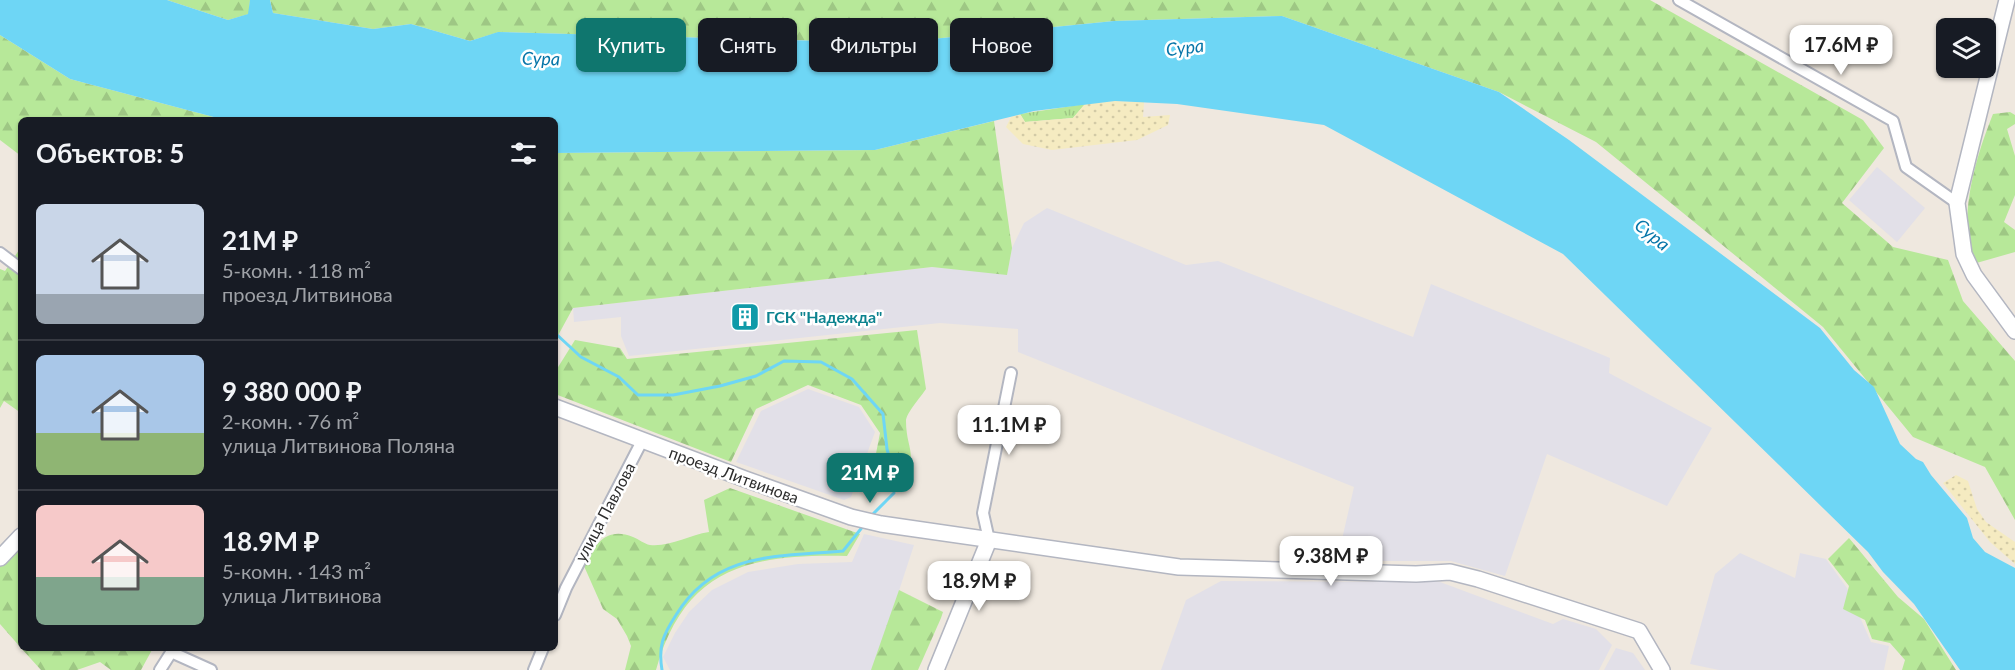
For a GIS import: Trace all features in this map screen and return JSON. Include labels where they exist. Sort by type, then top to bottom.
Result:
[{"type":"main road","points":[[2007,0],[1957,203],[1964,254],[1974,276],[2015,331]]},
{"type":"main road","name":"проезд Литвинова","points":[[558,408],[851,517],[916,530],[1179,567],[1416,574],[1450,572],[1639,631],[1662,670]]},
{"type":"main road","points":[[3,549],[18,538]]},
{"type":"main road","points":[[936,670],[989,540]]},
{"type":"street","points":[[1683,1],[1893,121],[1906,167],[1957,203]]},
{"type":"street","points":[[0,252],[18,267]]},
{"type":"street","points":[[989,540],[983,513],[1011,373]]},
{"type":"street","name":"улица Павлова","points":[[558,608],[642,441]]},
{"type":"street","points":[[558,583],[566,588]]},
{"type":"street","points":[[160,670],[171,651]]},
{"type":"street","points":[[174,651],[211,670]]},
{"type":"street","points":[[534,670],[542,651]]},
{"type":"shaded area","points":[[1877,167],[1925,208],[1897,242],[1849,200]]},
{"type":"shaded area","points":[[1047,208],[1186,265],[1218,261],[1413,337],[1431,284],[1610,358],[1609,373],[1712,428],[1667,506],[1547,454],[1505,576],[1451,561],[1337,561],[1354,487],[1018,352],[1018,329],[940,323],[629,356],[621,336],[621,317],[574,322],[573,308],[932,267],[1007,274],[1012,248],[1024,223]]},
{"type":"shaded area","points":[[808,389],[859,407],[875,432],[851,497],[844,500],[736,462],[761,411]]},
{"type":"shaded area","points":[[864,534],[914,545],[873,670],[670,670],[663,657],[675,633],[689,612],[712,590],[748,572],[798,564],[852,562]]},
{"type":"shaded area","points":[[1740,553],[1795,578],[1800,553],[1826,559],[1847,588],[1871,642],[1889,646],[1884,670],[1719,670],[1690,664],[1715,574]]},
{"type":"shaded area","points":[[1221,581],[1440,582],[1553,624],[1563,619],[1596,629],[1612,645],[1599,670],[1161,670],[1186,600]]},
{"type":"shaded area","points":[[1616,648],[1633,653],[1645,670],[1604,670]]},
{"type":"green space","points":[[167,0],[250,0],[249,14],[228,20]]},
{"type":"green space","points":[[270,0],[1650,0],[1863,120],[1884,148],[1842,203],[1893,247],[1948,260],[1963,301],[2015,361],[2015,520],[1985,467],[1913,437],[1823,327],[1596,142],[1499,92],[1282,16],[1114,21],[1053,27],[1053,18],[950,18],[950,37],[938,38],[938,18],[809,18],[809,41],[797,40],[797,18],[698,18],[698,38],[686,37],[686,18],[576,18],[576,34],[499,32],[470,41],[411,24],[373,29],[273,13]]},
{"type":"green space","points":[[0,35],[70,79],[214,117],[18,117],[18,154],[0,140]]},
{"type":"green space","points":[[1085,104],[1073,118],[1025,122],[1020,114]]},
{"type":"green space","points":[[2010,112],[2015,115],[2015,124],[2007,129],[2015,156],[2015,195],[2004,222],[2015,230],[2015,252],[1973,264],[1967,227],[1975,169],[1993,114]]},
{"type":"green space","points":[[994,121],[1012,248],[1007,275],[932,267],[573,308],[558,336],[558,153],[875,150]]},
{"type":"green space","points":[[18,252],[18,411],[4,401],[0,408],[0,269],[5,271]]},
{"type":"green space","points":[[917,330],[926,389],[911,409],[906,421],[910,462],[888,482],[872,474],[880,433],[861,405],[808,385],[756,409],[731,462],[558,395],[558,367],[575,340],[620,348],[627,359]]},
{"type":"green space","points":[[730,488],[860,534],[847,556],[780,558],[752,564],[726,574],[704,588],[684,608],[669,635],[656,670],[625,670],[631,646],[617,619],[603,609],[584,566],[588,558],[602,540],[615,534],[624,534],[648,544],[657,545],[709,532],[704,500]]},
{"type":"green space","points":[[1849,538],[1898,597],[1924,619],[1956,670],[1902,670],[1905,660],[1890,643],[1872,639],[1865,620],[1843,609],[1849,586],[1828,559]]},
{"type":"green space","points":[[18,547],[18,645],[0,624],[0,566]]},
{"type":"green space","points":[[899,590],[943,612],[941,618],[918,670],[871,670]]},
{"type":"green space","points":[[24,651],[151,651],[141,670],[111,670],[100,662],[77,670],[41,670]]},
{"type":"sand","points":[[1115,101],[1144,102],[1143,117],[1170,115],[1168,125],[1137,140],[1052,150],[1023,144],[1006,127],[1011,117],[1020,114],[1025,122],[1073,118],[1085,104]]},
{"type":"sand","points":[[1956,475],[1968,481],[1977,509],[1986,522],[2015,542],[2015,564],[1990,542],[1943,483]]},
{"type":"water","name":"Сура","points":[[0,0],[167,0],[228,20],[248,14],[250,0],[270,0],[273,13],[373,29],[411,24],[470,41],[498,32],[576,34],[576,72],[686,72],[686,37],[698,38],[698,72],[797,72],[797,40],[809,41],[809,72],[938,72],[938,38],[950,37],[950,72],[1053,72],[1053,27],[1114,21],[1282,16],[1499,92],[1569,140],[1820,328],[1854,370],[1874,387],[1900,444],[1916,459],[1923,462],[1967,518],[1973,538],[1985,552],[2015,568],[2015,670],[1960,670],[1914,604],[1883,572],[1868,552],[1563,254],[1324,125],[1177,104],[1115,101],[1034,111],[875,150],[558,153],[558,117],[214,117],[70,79],[0,35]]},
{"type":"waterway","points":[[558,336],[581,357],[619,377],[638,395],[673,395],[720,386],[756,376],[784,361],[821,362],[852,379],[883,414],[887,449],[895,479]]},
{"type":"waterway","points":[[870,517],[894,493]]},
{"type":"waterway","points":[[662,670],[661,647],[668,629],[692,594],[709,579],[729,568],[750,561],[843,551],[864,525]]},
{"type":"place","name":"ГСК \"Надежда\"","points":[[745,317]]}]
